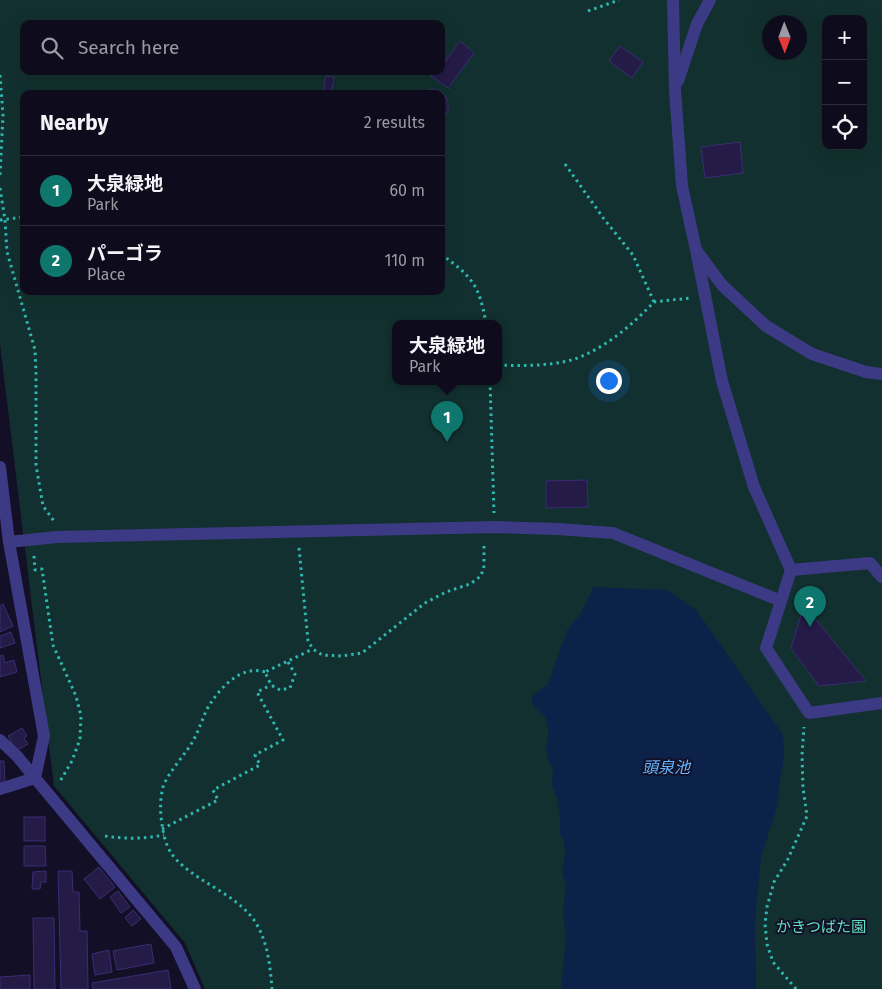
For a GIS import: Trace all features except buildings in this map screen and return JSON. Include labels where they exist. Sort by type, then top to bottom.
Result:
[{"type":"street","points":[[673,0],[675,90],[682,186],[722,381],[754,487],[791,570],[766,648],[809,713],[882,703]]},
{"type":"street","points":[[675,90],[697,24],[710,0]]},
{"type":"street","points":[[696,250],[722,285],[766,326],[812,354],[866,372],[882,374]]},
{"type":"street","points":[[0,467],[4,542],[44,736],[35,778]]},
{"type":"street","points":[[4,542],[57,537],[489,527],[613,533],[781,600]]},
{"type":"street","points":[[791,570],[870,563],[882,577]]},
{"type":"street","points":[[0,740],[17,756],[176,947],[194,989]]},
{"type":"street","points":[[0,789],[35,778]]},
{"type":"path","points":[[588,11],[618,0]]},
{"type":"path","points":[[0,75],[3,115],[0,175]]},
{"type":"path","points":[[565,164],[604,219],[633,255],[654,302]]},
{"type":"path","points":[[0,188],[7,252],[35,350],[36,465],[44,506],[57,524],[57,537]]},
{"type":"path","points":[[0,220],[20,218]]},
{"type":"path","points":[[445,257],[472,280],[482,300],[485,320]]},
{"type":"path","points":[[502,366],[529,366],[569,360],[601,347],[654,302],[705,297]]},
{"type":"path","points":[[298,532],[308,641],[313,650],[322,655],[342,656],[362,653],[425,603],[446,592],[470,584],[481,576],[489,527],[490,385]]},
{"type":"path","points":[[42,569],[52,645],[76,696],[81,716],[80,740],[72,761],[59,784]]},
{"type":"path","points":[[272,989],[270,960],[265,942],[255,922],[246,910],[186,868],[171,853],[162,829],[160,811],[164,785],[194,739],[207,708],[223,686],[236,676],[255,669],[265,672],[313,650]]},
{"type":"path","points":[[265,672],[271,685],[280,690],[290,688],[295,674],[288,662]]},
{"type":"path","points":[[162,829],[218,800],[213,790],[260,765],[255,755],[284,740],[257,692],[271,685]]},
{"type":"path","points":[[796,989],[773,962],[767,944],[765,924],[767,907],[774,882],[788,860],[807,816],[803,788],[802,755],[804,727],[809,713]]},
{"type":"path","points":[[100,835],[122,838],[148,838],[164,835]]},
{"type":"green space","name":"かきつばた園","points":[[0,0],[882,0],[882,989],[205,989],[185,943],[54,786],[0,344]]},
{"type":"water","name":"頭泉池","points":[[594,587],[667,590],[697,611],[783,735],[784,758],[778,804],[761,857],[755,921],[756,989],[561,989],[566,934],[563,914],[566,884],[562,872],[565,852],[560,834],[560,814],[552,785],[553,770],[548,759],[546,747],[549,734],[545,717],[533,705],[531,697],[548,684],[568,628],[579,616]]},
{"type":"place","name":"大泉緑地","points":[[447,442]]},
{"type":"place","name":"パーゴラ","points":[[810,627]]}]
